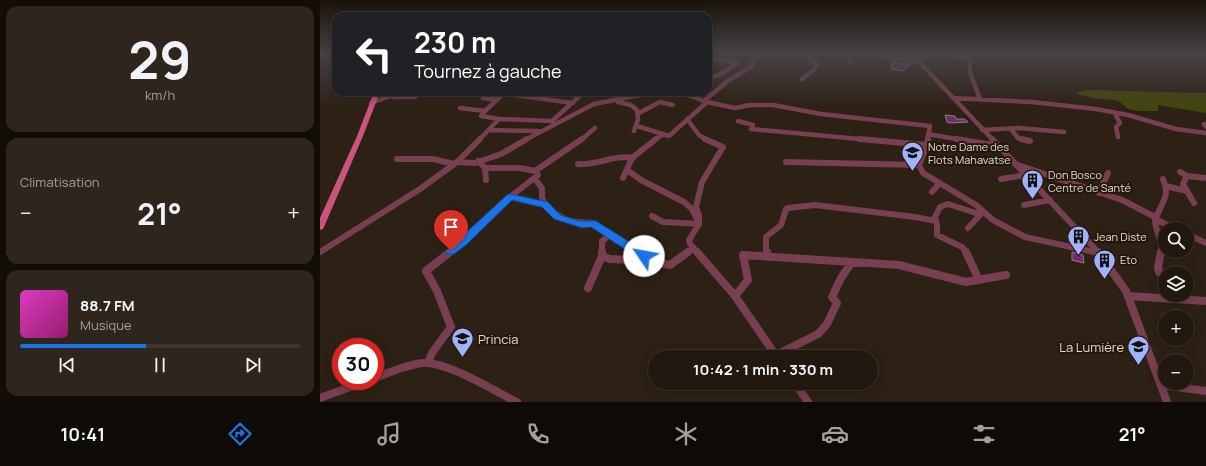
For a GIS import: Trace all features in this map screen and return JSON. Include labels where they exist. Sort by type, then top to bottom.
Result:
[{"type":"main road","points":[[320,227],[360,136],[375,96]]},
{"type":"street","points":[[712,77],[724,72]]},
{"type":"street","points":[[712,96],[729,80],[743,72]]},
{"type":"street","points":[[802,79],[812,72]]},
{"type":"street","points":[[929,72],[1099,253],[1115,274],[1128,296],[1158,377]]},
{"type":"street","points":[[970,72],[980,99]]},
{"type":"street","points":[[371,103],[393,96]]},
{"type":"street","points":[[501,96],[480,116],[499,119],[553,122],[594,104],[637,96]]},
{"type":"street","points":[[521,96],[573,103]]},
{"type":"street","points":[[397,159],[423,158],[445,160],[456,163],[468,163],[501,154],[553,122],[580,96]]},
{"type":"street","points":[[691,96],[735,108],[750,105],[773,105],[821,114],[930,126],[927,145],[919,165],[923,173],[976,205],[982,214]]},
{"type":"street","points":[[637,126],[669,136],[688,120],[711,96]]},
{"type":"street","points":[[388,98],[415,97]]},
{"type":"street","points":[[483,98],[497,100]]},
{"type":"street","points":[[953,98],[1061,105],[1114,112],[1176,129],[1206,134]]},
{"type":"street","points":[[614,101],[634,106],[639,113],[640,116],[634,131]]},
{"type":"street","points":[[639,113],[660,102],[673,105]]},
{"type":"street","points":[[460,108],[485,111]]},
{"type":"street","points":[[1114,112],[1120,123],[1116,127],[1118,137]]},
{"type":"street","points":[[320,252],[420,189],[456,163],[499,119]]},
{"type":"street","points":[[688,120],[699,135],[723,147],[702,182],[696,207],[699,215],[699,224],[689,240],[690,244],[735,296],[773,350]]},
{"type":"street","points":[[738,121],[753,125],[751,129],[927,145]]},
{"type":"street","points":[[478,161],[486,168],[515,168],[535,171],[586,137],[596,128]]},
{"type":"street","points":[[982,130],[1019,128],[1064,132]]},
{"type":"street","points":[[1011,129],[1018,138],[1030,142]]},
{"type":"street","points":[[488,130],[540,131]]},
{"type":"street","points":[[623,178],[628,165],[633,158],[646,145],[663,134]]},
{"type":"street","points":[[928,134],[998,146]]},
{"type":"street","points":[[578,164],[597,164],[615,157],[633,158]]},
{"type":"street","points":[[786,162],[919,165]]},
{"type":"street","points":[[1015,164],[1032,168],[1130,203],[1163,222]]},
{"type":"street","points":[[486,168],[486,180]]},
{"type":"street","points":[[627,170],[641,180],[684,202],[692,209],[699,224]]},
{"type":"street","points":[[428,363],[432,353],[451,327],[438,291],[426,271],[463,242],[510,197],[535,179],[538,175],[535,171]]},
{"type":"street","points":[[1180,172],[1187,176],[1206,178]]},
{"type":"street","points":[[1099,193],[1108,173]]},
{"type":"street","points":[[1001,179],[1025,175]]},
{"type":"street","points":[[1187,176],[1183,184],[1194,203]]},
{"type":"street","points":[[535,179],[542,188],[541,194],[545,205],[557,217],[582,225],[593,223],[650,261]]},
{"type":"street","points":[[1158,266],[1163,246],[1157,231],[1155,218],[1167,195],[1166,186],[1163,179]]},
{"type":"street","points":[[932,192],[940,182]]},
{"type":"street","points":[[1166,186],[1187,191]]},
{"type":"street","points":[[510,197],[545,205]]},
{"type":"street","points":[[1024,205],[1050,200]]},
{"type":"street","points":[[979,280],[968,256],[962,247],[937,235],[935,217],[940,207],[948,204],[982,214],[1026,237],[1099,253]]},
{"type":"street","points":[[768,256],[766,251],[766,237],[781,225],[788,208],[815,205],[915,217],[936,221]]},
{"type":"street","points":[[968,228],[982,214]]},
{"type":"street","points":[[652,216],[663,222],[699,224]]},
{"type":"street","points":[[588,288],[602,256],[602,240],[610,235]]},
{"type":"street","points":[[1194,237],[1206,243]]},
{"type":"street","points":[[602,256],[610,259],[650,261],[670,265],[694,248]]},
{"type":"street","points":[[735,296],[748,281],[743,255],[898,265],[966,282],[1006,275]]},
{"type":"street","points":[[788,350],[818,334],[827,324],[837,303],[832,297],[841,278],[852,262]]},
{"type":"street","points":[[1128,296],[1206,301]]},
{"type":"street","points":[[384,375],[402,368],[428,363],[461,374],[517,402]]},
{"type":"street","points":[[1194,389],[1206,391]]},
{"type":"street","points":[[320,398],[342,390]]},
{"type":"street","points":[[800,390],[808,402]]},
{"type":"street","points":[[1163,390],[1167,402]]},
{"type":"shaded area","points":[[1087,90],[1206,93],[1206,113],[1158,105],[1158,111],[1139,111],[1128,109],[1120,102],[1077,94],[1077,92]]},
{"type":"building","points":[[945,115],[955,116],[956,119],[964,119],[968,122],[950,123],[947,122]]},
{"type":"building","name":"Jean Diste","points":[[1072,252],[1083,255],[1084,263],[1072,260]]},
{"type":"place","name":"Notre Dame des Flots Mahavatse","points":[[913,172]]},
{"type":"place","name":"Don Bosco Centre de Santé","points":[[1033,200]]},
{"type":"place","name":"Jean Diste","points":[[1078,256]]},
{"type":"place","name":"Eto","points":[[1105,280]]},
{"type":"place","name":"Princia","points":[[463,358]]},
{"type":"place","name":"La Lumière","points":[[1139,366]]},
{"type":"route","points":[[451,251],[463,242],[510,197],[545,205],[557,217],[582,225],[593,223],[644,256]]}]
